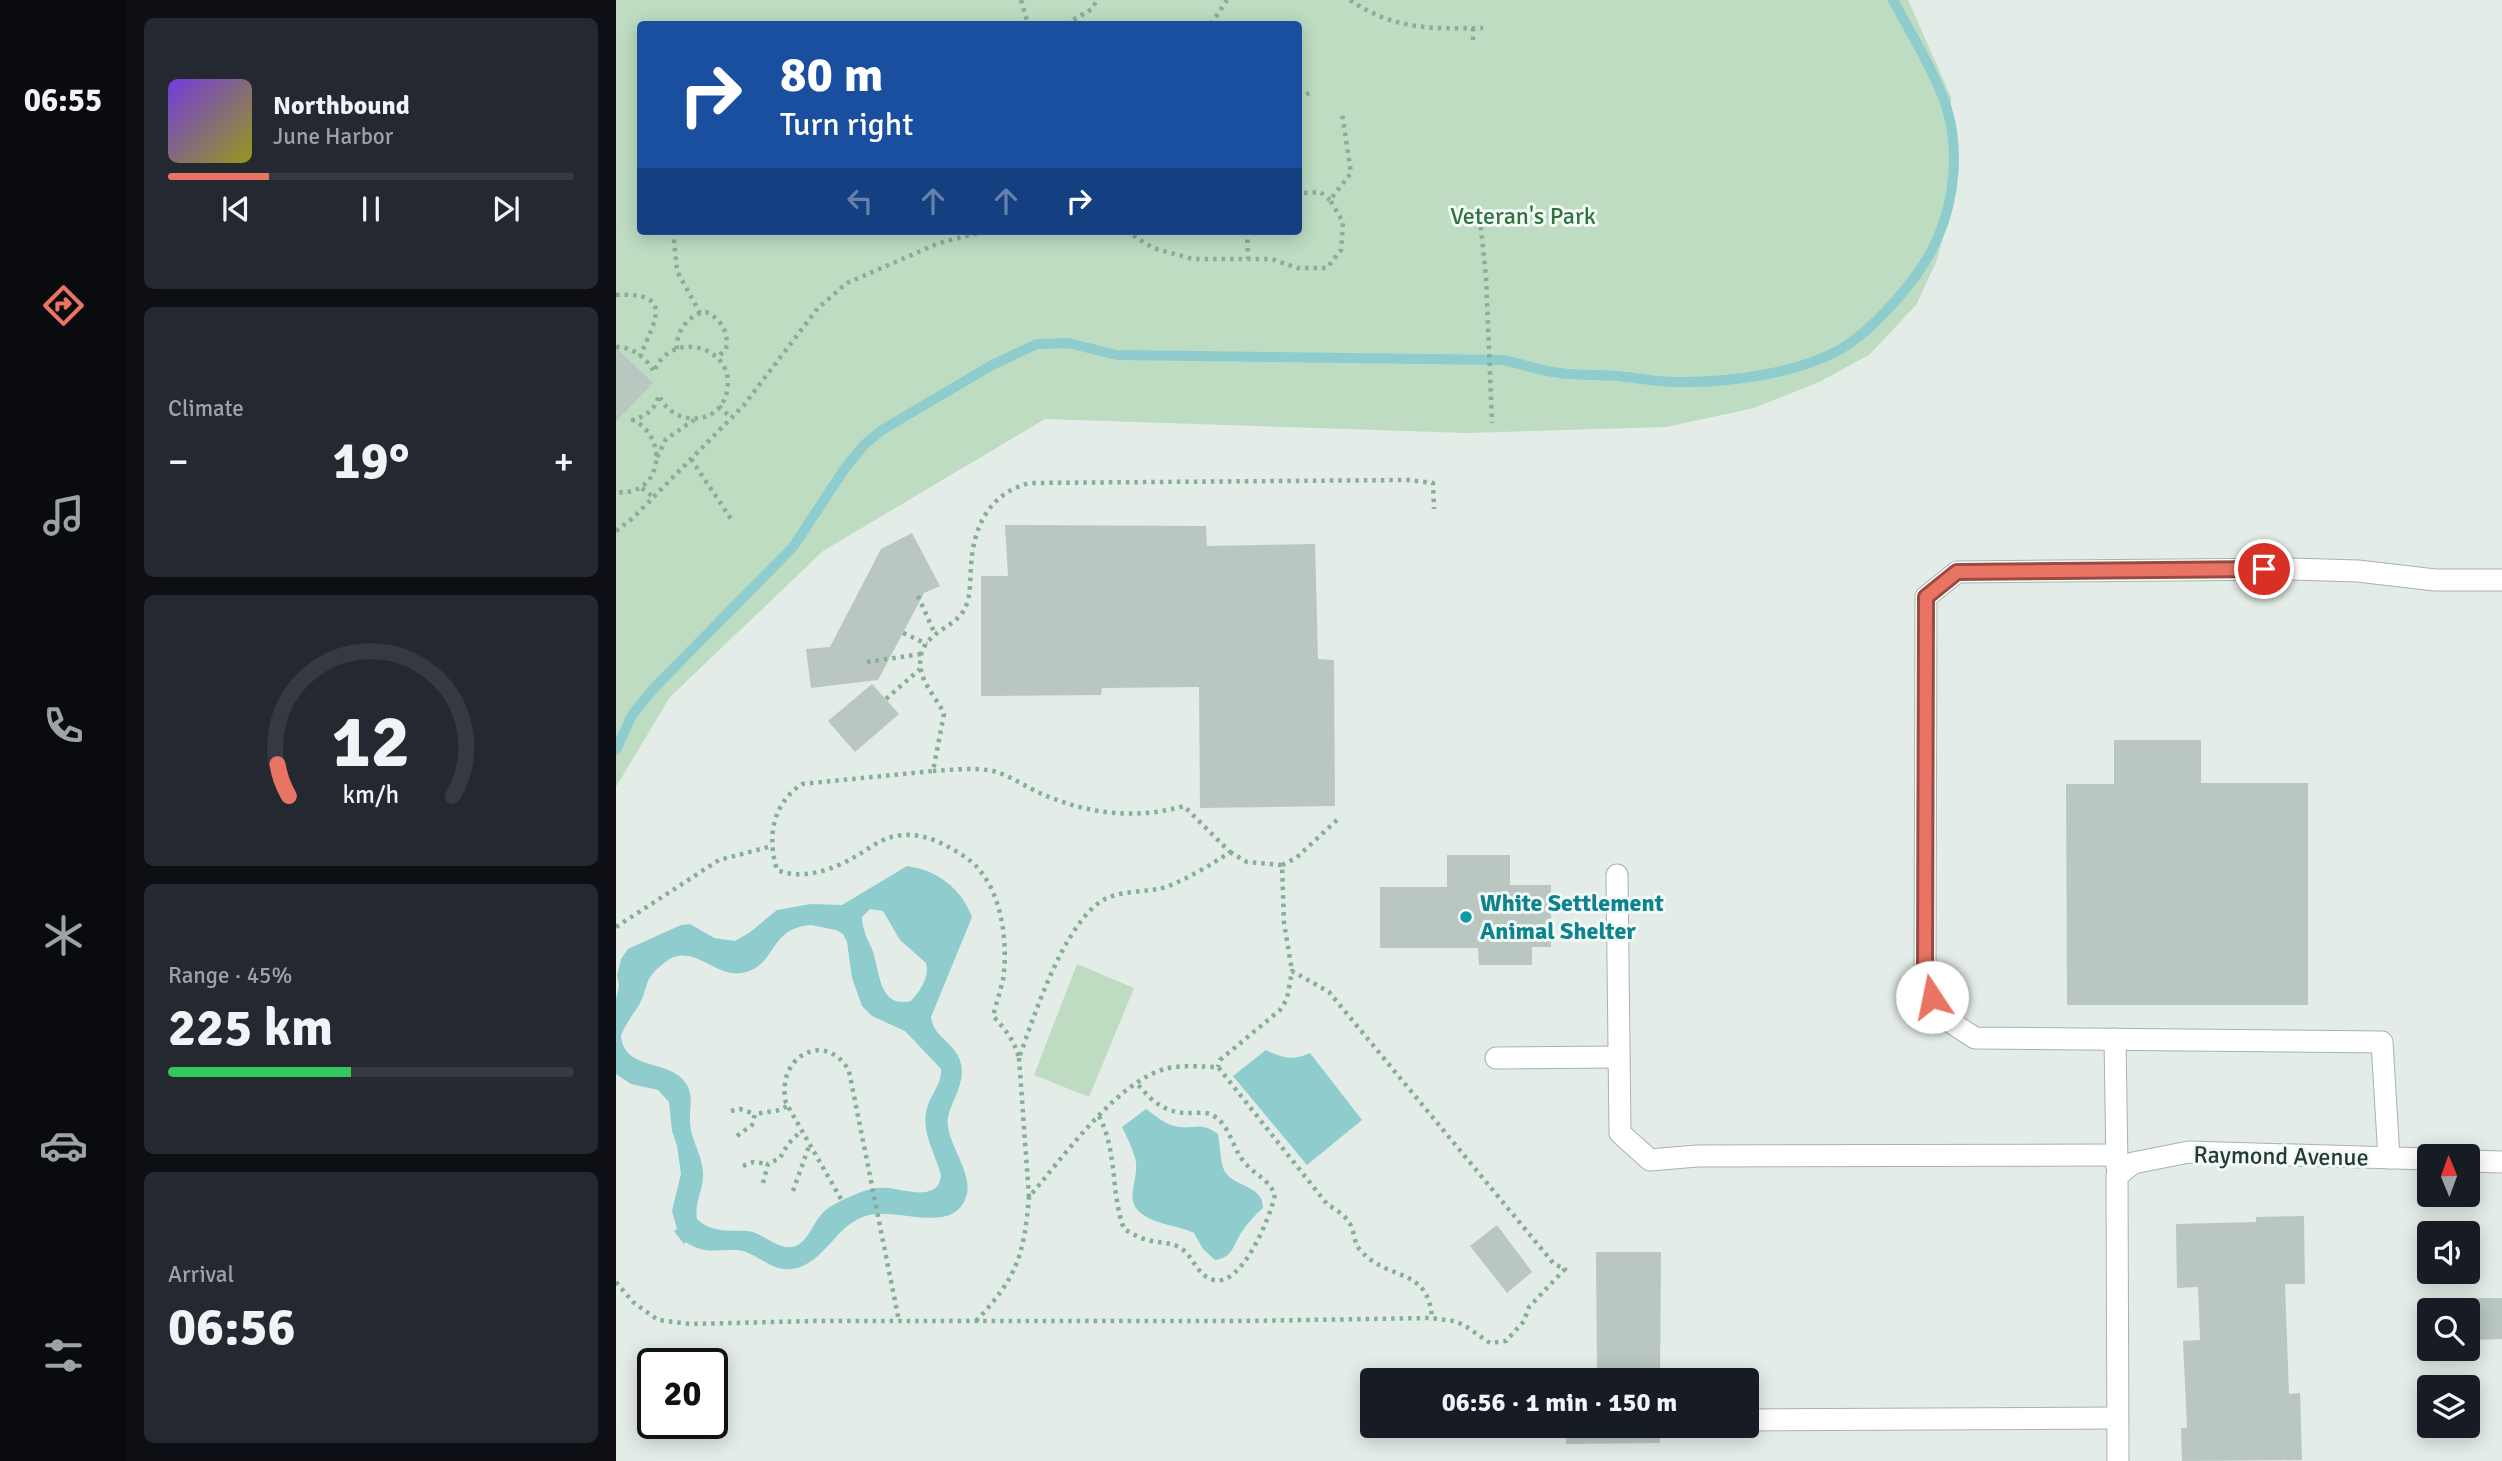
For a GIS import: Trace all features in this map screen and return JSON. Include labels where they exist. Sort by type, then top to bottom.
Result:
[{"type":"street","points":[[2389,1158],[2382,1042],[1975,1038],[1938,1014],[1925,980],[1926,597],[1957,572],[2292,569],[2358,571],[2435,580],[2502,580]]},
{"type":"street","name":"Raymond Avenue","points":[[1617,874],[1620,1133],[1650,1160],[1697,1156],[2122,1165],[2189,1152],[2417,1159]]},
{"type":"street","points":[[2115,1039],[2122,1165],[2118,1461]]},
{"type":"street","points":[[1496,1058],[1619,1057]]},
{"type":"street","points":[[2480,1161],[2502,1162]]},
{"type":"street","points":[[1759,1420],[2117,1418]]},
{"type":"path","points":[[1021,0],[1027,21]]},
{"type":"path","points":[[1071,21],[1092,9],[1097,0]]},
{"type":"path","points":[[1213,21],[1227,0]]},
{"type":"path","points":[[1350,0],[1398,24],[1416,27],[1483,28]]},
{"type":"path","points":[[1473,28],[1473,44]]},
{"type":"path","points":[[1302,96],[1312,92]]},
{"type":"path","points":[[1330,200],[1351,173],[1342,113]]},
{"type":"path","points":[[1132,235],[1153,248],[1193,259],[1272,258],[1297,268],[1326,268],[1341,250],[1343,222],[1326,194],[1304,193]]},
{"type":"path","points":[[1479,209],[1492,423]]},
{"type":"path","points":[[673,235],[677,271],[700,313]]},
{"type":"path","points":[[616,531],[633,518],[744,405],[818,308],[847,283],[939,243],[970,235]]},
{"type":"path","points":[[1247,235],[1248,259]]},
{"type":"path","points":[[616,295],[642,294],[650,298],[655,306],[656,316],[640,356]]},
{"type":"path","points":[[677,349],[677,335],[695,315],[712,315],[724,328],[727,345],[717,358]]},
{"type":"path","points":[[616,347],[624,346],[640,356],[654,372],[657,362],[670,352],[695,346],[702,348],[717,358],[727,381],[727,391],[712,413],[685,419],[662,404],[659,395],[657,403],[649,412],[633,420],[649,435],[656,461]]},
{"type":"path","points":[[719,406],[731,418]]},
{"type":"path","points":[[616,492],[626,493],[642,488],[653,476],[656,461],[666,439],[696,418]]},
{"type":"path","points":[[691,458],[731,519]]},
{"type":"path","points":[[933,771],[944,713],[926,687],[921,668],[922,654],[935,634],[964,610],[970,587],[973,544],[977,531],[998,498],[1017,486],[1030,483],[1408,480],[1433,483],[1434,509]]},
{"type":"path","points":[[642,488],[653,497]]},
{"type":"path","points":[[918,596],[935,634]]},
{"type":"path","points":[[904,633],[927,644]]},
{"type":"path","points":[[867,662],[922,654]]},
{"type":"path","points":[[886,699],[921,668]]},
{"type":"path","points":[[976,1321],[997,1298],[1016,1269],[1026,1232],[1029,1197],[1019,1058],[1015,1043],[1007,1030],[993,1016],[1003,977],[1002,930],[999,912],[989,885],[973,864],[962,855],[922,836],[895,836],[833,866],[796,875],[777,870],[772,846],[773,826],[780,807],[792,791],[802,784],[981,769],[995,772],[1048,797],[1090,810],[1138,815],[1184,806],[1230,852],[1247,862],[1282,865],[1296,858],[1337,820]]},
{"type":"path","points":[[616,927],[719,860],[772,846]]},
{"type":"path","points":[[1019,1058],[1052,976],[1079,922],[1090,910],[1105,899],[1118,894],[1160,888],[1185,878],[1230,852]]},
{"type":"path","points":[[1282,865],[1284,923],[1292,971],[1286,999],[1280,1010],[1220,1060],[1219,1067],[1327,1205],[1347,1219],[1359,1249],[1372,1260],[1422,1287],[1430,1300],[1432,1318]]},
{"type":"path","points":[[616,1282],[645,1311],[658,1320],[673,1323],[1432,1318],[1464,1325],[1490,1343],[1506,1340],[1524,1321],[1529,1307],[1565,1269],[1554,1264],[1329,992],[1292,971]]},
{"type":"path","points":[[841,1199],[787,1106],[784,1080],[795,1059],[808,1052],[821,1051],[845,1063],[853,1082],[899,1321]]},
{"type":"path","points":[[1029,1197],[1099,1116],[1137,1083],[1165,1069],[1219,1067]]},
{"type":"path","points":[[1099,1116],[1112,1147],[1116,1203],[1124,1229],[1146,1240],[1176,1245],[1204,1275],[1215,1280],[1228,1279],[1236,1272],[1267,1224],[1275,1194],[1268,1182],[1245,1163],[1226,1128],[1218,1120],[1209,1113],[1177,1113],[1165,1108],[1149,1098],[1137,1083]]},
{"type":"path","points":[[731,1111],[740,1109],[755,1114],[780,1110],[787,1106]]},
{"type":"path","points":[[737,1136],[752,1125],[755,1114]]},
{"type":"path","points":[[743,1166],[753,1162],[768,1164],[780,1158],[788,1144],[801,1131]]},
{"type":"path","points":[[793,1191],[809,1145]]},
{"type":"path","points":[[763,1182],[768,1164]]},
{"type":"green space","name":"Veteran's Park","points":[[616,0],[1908,0],[1951,97],[1950,211],[1937,260],[1916,305],[1869,355],[1819,382],[1754,408],[1666,427],[1467,433],[1045,419],[823,551],[670,697],[616,787]]},
{"type":"green space","points":[[1077,964],[1134,988],[1089,1097],[1034,1075]]},
{"type":"water","points":[[907,866],[938,876],[947,882],[961,897],[972,917],[931,1017],[936,1030],[955,1051],[961,1064],[961,1082],[949,1112],[948,1126],[967,1180],[966,1197],[950,1215],[938,1218],[881,1214],[857,1219],[814,1260],[792,1269],[777,1268],[737,1250],[705,1250],[686,1242],[684,1244],[674,1231],[677,1229],[672,1211],[681,1174],[669,1102],[658,1090],[631,1084],[616,1074],[616,999],[619,986],[617,975],[621,959],[628,949],[681,925],[690,924],[714,938],[735,941],[777,910],[811,904],[842,905]],"holes":[[[870,909],[883,911],[900,940],[926,963],[925,979],[911,1001],[900,1002],[892,999],[882,986],[863,926],[862,917]],[[811,925],[843,934],[847,942],[852,978],[862,1006],[872,1016],[905,1031],[941,1069],[928,1105],[925,1123],[941,1175],[939,1184],[928,1192],[877,1188],[845,1199],[824,1212],[801,1243],[786,1247],[753,1232],[714,1229],[697,1219],[703,1169],[691,1130],[691,1099],[687,1085],[671,1071],[630,1055],[621,1036],[642,999],[649,979],[664,963],[675,957],[685,956],[696,958],[726,972],[749,971],[765,960],[788,932]]]},
{"type":"water","points":[[1266,1050],[1288,1058],[1310,1053],[1362,1120],[1307,1165],[1233,1076]]},
{"type":"water","points":[[1146,1109],[1171,1125],[1201,1127],[1218,1134],[1225,1172],[1259,1195],[1263,1208],[1246,1226],[1225,1257],[1215,1260],[1203,1249],[1194,1233],[1154,1220],[1136,1208],[1133,1202],[1135,1158],[1122,1127]]},
{"type":"building","points":[[616,348],[653,383],[616,421]]},
{"type":"building","points":[[1005,525],[1206,526],[1207,546],[1315,544],[1318,659],[1334,660],[1335,806],[1200,808],[1199,687],[1102,688],[1101,695],[981,696],[981,576],[1008,576]]},
{"type":"building","points":[[912,533],[940,586],[924,593],[878,680],[811,688],[806,649],[830,647],[881,549]]},
{"type":"building","points":[[872,684],[899,714],[855,752],[828,721]]},
{"type":"building","points":[[2114,740],[2201,740],[2201,783],[2308,783],[2308,1005],[2067,1005],[2066,784],[2114,784]]},
{"type":"building","name":"White Settlement Animal Shelter","points":[[1447,855],[1510,855],[1510,885],[1551,885],[1551,947],[1532,947],[1532,965],[1479,965],[1478,948],[1380,948],[1380,887],[1447,887]]},
{"type":"building","points":[[2304,1216],[2305,1284],[2285,1284],[2289,1394],[2300,1393],[2302,1460],[2182,1461],[2181,1428],[2187,1428],[2183,1341],[2200,1340],[2198,1287],[2177,1288],[2176,1224],[2256,1222],[2256,1217]]},
{"type":"building","points":[[1497,1225],[1532,1272],[1507,1293],[1470,1246]]},
{"type":"building","points":[[1596,1252],[1661,1252],[1660,1368],[1597,1368]]},
{"type":"building","points":[[2480,1298],[2502,1298],[2502,1339],[2480,1340]]},
{"type":"building","points":[[1566,1438],[1660,1438],[1660,1443],[1566,1444]]},
{"type":"waterway","points":[[616,750],[632,715],[655,687],[793,547],[845,468],[864,445],[882,430],[992,365],[1037,344],[1068,343],[1117,355],[1503,360],[1560,373],[1676,382],[1739,379],[1783,371],[1841,349],[1876,321],[1917,274],[1942,227],[1952,188],[1954,148],[1943,96],[1893,0]]},
{"type":"place","name":"White Settlement Animal Shelter","points":[[1466,917]]},
{"type":"route","points":[[1932,997],[1925,980],[1926,597],[1957,572],[2264,569]]}]
